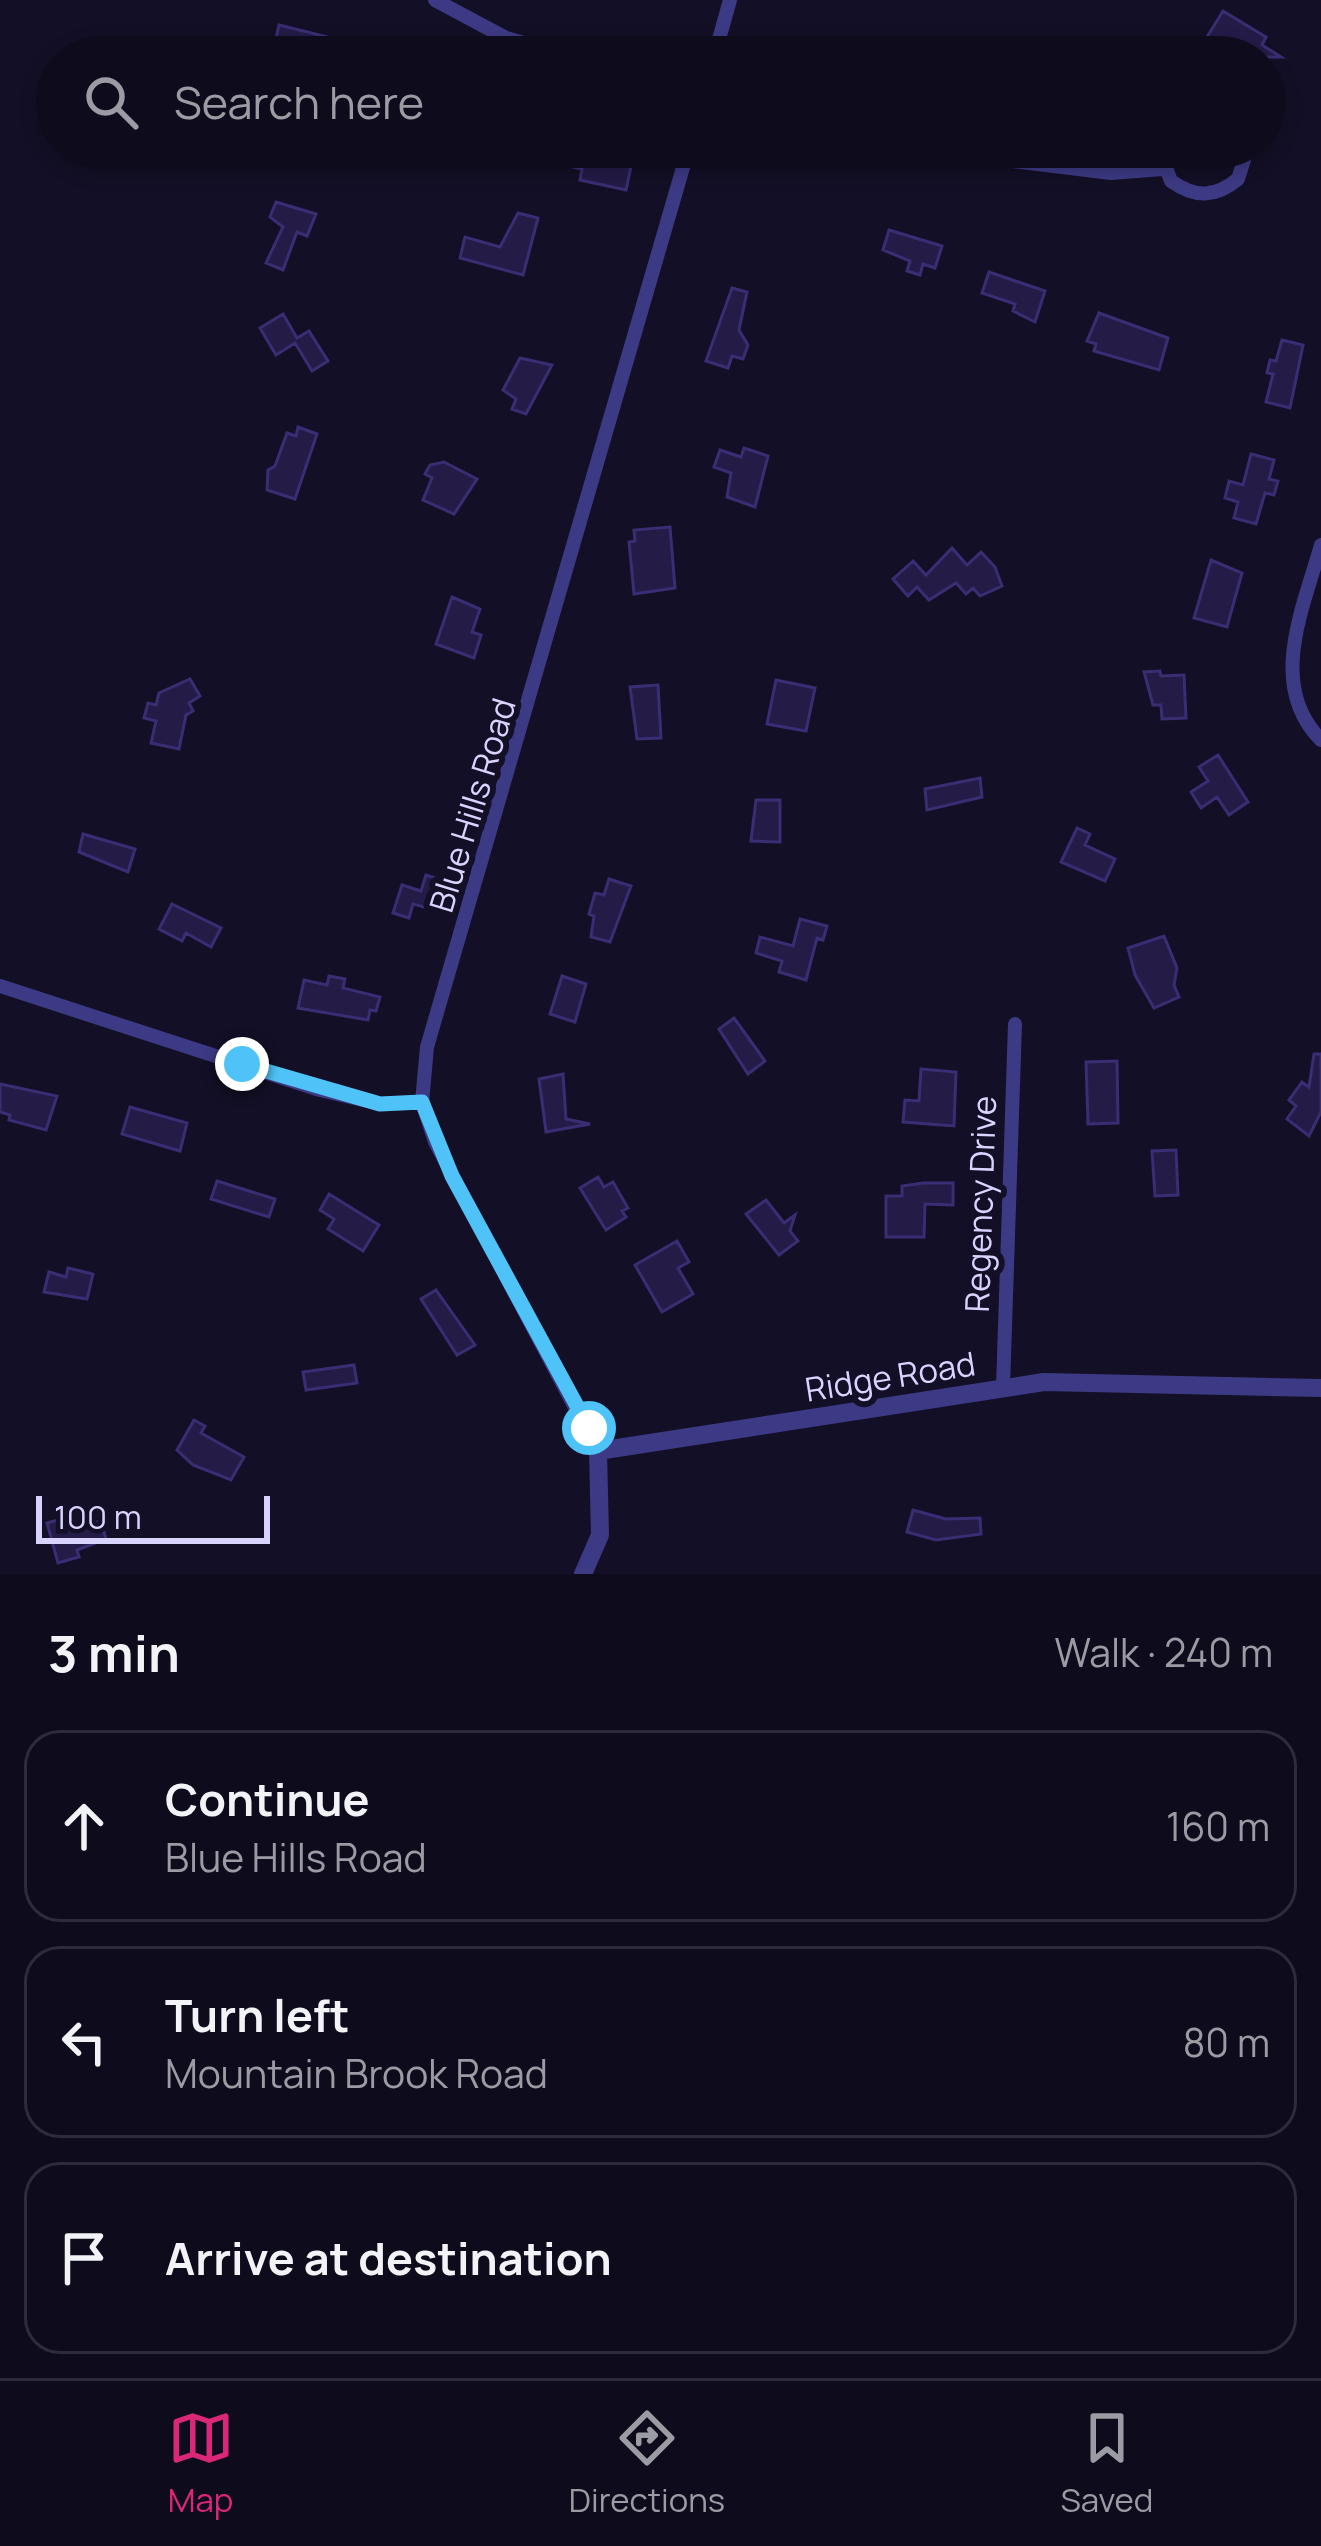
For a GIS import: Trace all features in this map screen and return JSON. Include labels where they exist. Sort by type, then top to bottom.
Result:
[{"type":"street","points":[[435,0],[502,36]]},
{"type":"street","points":[[720,36],[730,0]]},
{"type":"street","name":"Blue Hills Road","points":[[598,1451],[544,1341],[452,1176],[422,1102],[428,1047],[683,168]]},
{"type":"street","points":[[1070,168],[1111,173],[1162,169],[1183,190],[1212,194],[1238,179],[1241,168]]},
{"type":"street","points":[[1321,545],[1289,680],[1296,708],[1321,740]]},
{"type":"street","points":[[0,986],[320,1090],[380,1104],[422,1102]]},
{"type":"street","name":"Regency Drive","points":[[1003,1387],[1015,1024]]},
{"type":"street","name":"Ridge Road","points":[[598,1451],[1003,1387],[1083,1380],[1321,1388]]},
{"type":"street","points":[[583,1574],[600,1535],[598,1451]]},
{"type":"building","points":[[1223,11],[1264,36],[1208,36]]},
{"type":"building","points":[[279,25],[324,36],[276,36]]},
{"type":"building","points":[[578,168],[631,168],[626,190],[580,180],[582,169]]},
{"type":"building","points":[[276,202],[316,214],[307,236],[297,232],[283,270],[266,263],[283,227],[270,217]]},
{"type":"building","points":[[518,213],[538,218],[523,275],[460,258],[465,237],[500,247]]},
{"type":"building","points":[[889,230],[942,246],[935,268],[923,264],[920,275],[907,271],[910,261],[883,250]]},
{"type":"building","points":[[989,272],[1045,291],[1035,322],[1013,311],[1015,304],[982,293]]},
{"type":"building","points":[[732,288],[747,292],[739,330],[748,345],[743,359],[732,356],[728,368],[706,361]]},
{"type":"building","points":[[1099,313],[1168,338],[1159,370],[1094,351],[1096,344],[1087,341]]},
{"type":"building","points":[[283,314],[297,338],[309,331],[328,361],[312,371],[295,343],[276,355],[260,328]]},
{"type":"building","points":[[1282,340],[1303,345],[1290,408],[1266,402],[1273,374],[1267,373],[1270,360],[1276,361]]},
{"type":"building","points":[[520,358],[552,365],[526,414],[512,409],[516,399],[503,390]]},
{"type":"building","points":[[298,427],[317,434],[295,499],[267,490],[268,470],[275,466],[287,433],[296,436]]},
{"type":"building","points":[[744,448],[768,456],[755,507],[727,497],[731,473],[714,467],[720,450],[741,457]]},
{"type":"building","points":[[1251,454],[1274,460],[1269,479],[1278,481],[1274,495],[1265,493],[1256,524],[1234,518],[1238,502],[1225,498],[1229,481],[1243,485]]},
{"type":"building","points":[[444,462],[477,479],[454,514],[423,500],[432,478],[425,474],[430,465]]},
{"type":"building","points":[[670,527],[675,588],[634,594],[629,542],[635,541],[634,530]]},
{"type":"building","points":[[952,548],[967,565],[981,552],[995,567],[1002,586],[980,596],[973,588],[966,594],[956,583],[929,600],[917,587],[908,596],[893,579],[913,561],[926,575]]},
{"type":"building","points":[[1211,560],[1242,573],[1227,627],[1194,618]]},
{"type":"building","points":[[452,597],[480,609],[472,632],[481,635],[474,658],[436,644]]},
{"type":"building","points":[[1160,671],[1161,676],[1184,675],[1186,718],[1162,719],[1161,705],[1153,705],[1144,672]]},
{"type":"building","points":[[190,679],[200,696],[189,703],[193,711],[186,715],[179,749],[151,743],[156,721],[144,718],[148,703],[156,705],[159,693]]},
{"type":"building","points":[[776,680],[815,688],[806,731],[767,724]]},
{"type":"building","points":[[658,685],[661,738],[637,739],[630,687]]},
{"type":"building","points":[[1218,755],[1248,802],[1229,815],[1217,797],[1201,808],[1191,792],[1208,781],[1199,767]]},
{"type":"building","points":[[980,778],[982,797],[927,810],[925,789]]},
{"type":"building","points":[[756,800],[780,800],[780,842],[751,841]]},
{"type":"building","points":[[1077,828],[1090,834],[1085,845],[1115,859],[1105,881],[1061,862]]},
{"type":"building","points":[[83,834],[135,849],[128,872],[79,852]]},
{"type":"building","points":[[426,875],[441,880],[432,909],[413,904],[409,918],[393,913],[402,885],[421,891]]},
{"type":"building","points":[[609,879],[631,886],[610,942],[591,937],[594,916],[589,914],[595,893],[604,895]]},
{"type":"building","points":[[172,904],[221,928],[211,947],[186,933],[182,941],[159,929]]},
{"type":"building","points":[[800,919],[827,926],[823,940],[817,938],[806,980],[779,972],[782,961],[756,953],[760,937],[793,946]]},
{"type":"building","points":[[1164,936],[1177,968],[1174,985],[1179,997],[1154,1008],[1135,975],[1128,948]]},
{"type":"building","points":[[329,976],[345,979],[343,988],[380,997],[368,1020],[298,1008],[304,980],[327,985]]},
{"type":"building","points":[[562,976],[586,984],[575,1022],[550,1014]]},
{"type":"building","points":[[734,1018],[765,1061],[748,1074],[719,1029]]},
{"type":"building","points":[[1314,1054],[1321,1054],[1321,1112],[1309,1136],[1287,1119],[1296,1106],[1289,1100],[1302,1082],[1309,1087]]},
{"type":"building","points":[[1117,1061],[1118,1123],[1088,1124],[1086,1062]]},
{"type":"building","points":[[921,1069],[956,1072],[954,1126],[903,1122],[905,1100],[919,1101]]},
{"type":"building","points":[[563,1074],[566,1119],[590,1124],[546,1132],[539,1079]]},
{"type":"building","points":[[0,1084],[57,1096],[46,1130],[9,1120],[10,1115],[0,1112]]},
{"type":"building","points":[[130,1107],[187,1123],[180,1151],[122,1134]]},
{"type":"building","points":[[1176,1150],[1178,1195],[1155,1196],[1152,1151]]},
{"type":"building","points":[[598,1177],[604,1187],[613,1182],[628,1208],[622,1211],[626,1217],[606,1230],[580,1188]]},
{"type":"building","points":[[217,1181],[275,1199],[269,1217],[211,1199]]},
{"type":"building","points":[[953,1183],[953,1205],[925,1204],[924,1237],[886,1237],[886,1196],[902,1196],[902,1186]]},
{"type":"building","points":[[329,1194],[379,1225],[363,1251],[328,1229],[334,1219],[320,1210]]},
{"type":"building","points":[[766,1200],[784,1223],[795,1215],[790,1231],[798,1241],[779,1255],[746,1214]]},
{"type":"building","points":[[677,1241],[689,1262],[678,1268],[693,1294],[662,1312],[635,1265]]},
{"type":"building","points":[[68,1268],[93,1274],[87,1299],[44,1292],[49,1272],[66,1277]]},
{"type":"building","points":[[436,1290],[475,1345],[457,1355],[421,1299]]},
{"type":"building","points":[[354,1365],[357,1383],[306,1390],[303,1372]]},
{"type":"building","points":[[194,1420],[205,1426],[201,1433],[244,1457],[231,1480],[193,1465],[177,1450]]},
{"type":"building","points":[[913,1510],[946,1519],[980,1518],[981,1534],[936,1540],[907,1532]]},
{"type":"building","points":[[68,1517],[72,1528],[101,1521],[106,1539],[77,1550],[79,1557],[58,1563],[47,1523]]},
{"type":"route","points":[[242,1064],[380,1104],[422,1102],[452,1176],[589,1428]]}]
